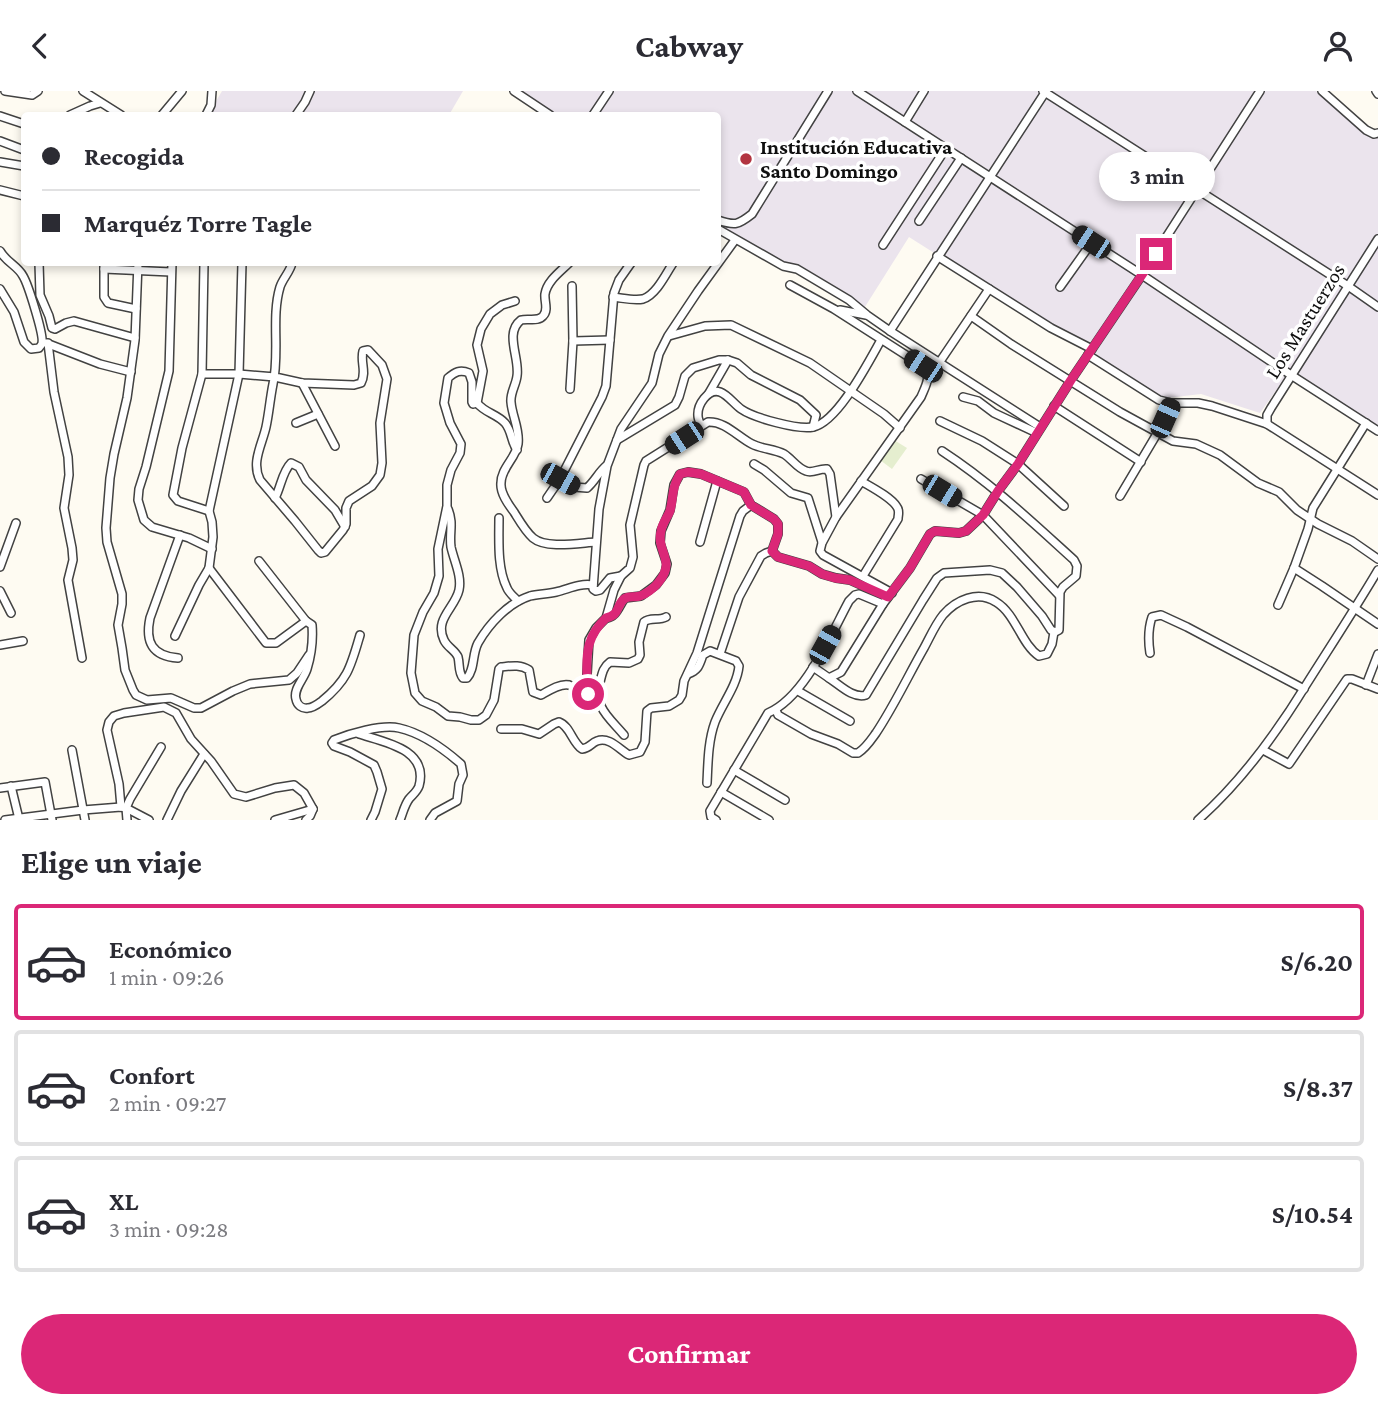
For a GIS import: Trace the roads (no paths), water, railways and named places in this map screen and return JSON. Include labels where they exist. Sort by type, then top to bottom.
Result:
[{"type":"street","points":[[5,91],[32,95],[38,91]]},
{"type":"street","points":[[83,91],[116,112]]},
{"type":"street","points":[[164,112],[181,91]]},
{"type":"street","points":[[208,112],[212,91]]},
{"type":"street","points":[[298,112],[310,91]]},
{"type":"street","points":[[514,91],[546,112]]},
{"type":"street","points":[[595,112],[609,91]]},
{"type":"street","points":[[721,221],[733,225],[752,214],[828,91]]},
{"type":"street","points":[[857,91],[1378,431]]},
{"type":"street","points":[[905,121],[924,91]]},
{"type":"street","points":[[1322,91],[1366,130],[1378,133]]},
{"type":"street","points":[[890,331],[1045,92],[1378,307]]},
{"type":"street","points":[[833,677],[841,673],[930,534],[935,531],[966,531],[983,515],[1197,190],[1255,93]]},
{"type":"street","points":[[77,112],[100,103]]},
{"type":"street","points":[[0,116],[21,123]]},
{"type":"street","points":[[0,141],[21,148]]},
{"type":"street","points":[[883,245],[946,148]]},
{"type":"street","points":[[919,221],[961,158]]},
{"type":"street","points":[[0,162],[21,166]]},
{"type":"street","points":[[0,190],[21,195]]},
{"type":"street","points":[[721,231],[783,266],[797,269],[849,300],[890,331],[1039,430]]},
{"type":"street","name":"Los Mastuerzos","points":[[1268,424],[1270,408],[1378,239]]},
{"type":"street","points":[[721,260],[735,240]]},
{"type":"street","points":[[1060,287],[1091,242]]},
{"type":"street","points":[[0,251],[5,260],[19,270],[25,279],[45,342],[68,457],[69,475],[64,508],[73,560],[68,580],[82,658]]},
{"type":"street","points":[[937,256],[1090,352],[1159,400],[1212,406],[1268,424],[1378,495]]},
{"type":"street","points":[[39,266],[40,295],[52,328],[74,321],[135,338]]},
{"type":"street","points":[[136,309],[108,303],[104,297],[104,266],[138,266],[171,272]]},
{"type":"street","points":[[138,266],[131,372],[112,466],[106,528],[107,542],[122,594],[117,625],[125,670],[133,690],[136,695],[147,700],[172,698],[194,708],[201,708],[250,684],[289,680],[309,655]]},
{"type":"street","points":[[172,266],[169,371],[138,500],[144,520],[152,527],[180,535],[212,549]]},
{"type":"street","points":[[204,266],[202,374],[182,448],[173,495],[178,501],[209,511]]},
{"type":"street","points":[[175,636],[209,568],[213,537],[209,511],[239,374],[242,266]]},
{"type":"street","points":[[202,374],[239,374],[275,377],[302,383],[354,385],[362,380],[362,353],[366,350],[382,365],[387,375],[380,423],[381,471],[368,490],[349,501],[345,527],[326,551],[321,553],[260,480],[257,472],[258,452],[275,377],[281,285],[291,266]]},
{"type":"street","points":[[566,266],[545,293],[546,311],[543,316],[521,320],[514,329],[517,370],[511,400],[517,430],[517,450],[502,474],[501,486],[506,501],[537,541],[549,544],[596,542]]},
{"type":"street","points":[[547,498],[560,479],[606,386],[613,297],[619,280],[629,266]]},
{"type":"street","points":[[613,297],[636,300],[646,298],[671,266]]},
{"type":"street","points":[[621,576],[610,578],[600,590],[593,589],[599,509],[607,466],[621,429],[652,383],[668,336],[717,266]]},
{"type":"street","points":[[790,285],[834,309],[928,371],[929,378],[921,397],[836,517],[820,551],[863,576],[888,598]]},
{"type":"street","points":[[570,389],[572,286]]},
{"type":"street","points":[[0,289],[29,348],[35,349],[45,342]]},
{"type":"street","points":[[939,362],[989,289]]},
{"type":"street","points":[[477,403],[483,371],[477,345],[481,329],[490,314],[515,300]]},
{"type":"street","points":[[834,309],[867,315]]},
{"type":"street","points":[[971,316],[1108,405],[1173,441],[1196,444],[1232,462],[1258,483],[1279,492],[1297,510],[1318,524],[1352,541],[1378,559]]},
{"type":"street","points":[[668,336],[705,327],[731,325],[810,363],[851,390],[900,428]]},
{"type":"street","points":[[573,341],[610,340]]},
{"type":"street","points":[[709,394],[719,392],[755,417],[813,427],[830,419],[881,340]]},
{"type":"street","points":[[45,342],[100,364],[131,372]]},
{"type":"street","points":[[617,440],[675,405],[685,376],[693,368],[719,360],[737,363],[751,375],[800,400],[816,415],[813,427]]},
{"type":"street","points":[[701,426],[698,415],[701,402],[709,394],[728,360]]},
{"type":"street","points":[[517,450],[505,423],[477,403],[473,404],[469,373],[456,372],[448,378],[444,403],[450,423],[461,444],[447,485],[447,506],[438,549],[439,576],[414,635],[411,673],[415,693],[422,701],[447,716],[479,720],[486,715],[494,700],[501,667],[514,666],[528,670],[533,692],[537,694],[541,695],[564,684],[597,697]]},
{"type":"street","points":[[302,383],[335,446]]},
{"type":"street","points":[[963,397],[978,401],[994,413],[1039,430]]},
{"type":"street","points":[[1121,496],[1158,432],[1171,403]]},
{"type":"street","points":[[1055,406],[1141,462]]},
{"type":"street","points":[[296,423],[318,414]]},
{"type":"street","points":[[940,421],[982,441],[1018,464],[1064,506]]},
{"type":"street","points":[[585,692],[588,688],[589,640],[606,618],[621,576],[631,568],[633,557],[630,525],[646,461],[701,426],[714,422],[754,445],[786,455],[807,472],[827,469],[836,517]]},
{"type":"street","points":[[1278,605],[1294,568],[1313,508],[1366,423]]},
{"type":"street","points":[[943,451],[974,471],[1074,560],[1077,566],[1076,576],[1063,587],[1059,595],[1059,630],[1054,632]]},
{"type":"street","points":[[275,498],[287,467],[291,463],[295,464],[335,510],[345,527]]},
{"type":"street","points":[[754,464],[791,493],[810,500],[822,543]]},
{"type":"street","points":[[560,479],[574,487],[587,488],[607,466]]},
{"type":"street","points":[[606,618],[616,613],[625,598],[641,596],[656,585],[665,573],[667,564],[660,543],[661,531],[670,510],[674,485],[680,474],[701,474],[744,492],[751,505],[778,524],[778,534],[772,551]]},
{"type":"street","points":[[921,479],[983,515],[1059,595]]},
{"type":"street","points":[[700,542],[717,481]]},
{"type":"street","points":[[862,481],[890,500],[898,507],[899,512],[898,519],[863,576]]},
{"type":"street","points":[[501,729],[522,729],[539,734],[559,722],[566,726],[580,748],[587,748],[604,740],[627,754],[642,751],[647,711],[669,706],[679,700],[697,653],[740,516],[751,505]]},
{"type":"street","points":[[447,506],[452,519],[451,543],[460,584],[457,595],[444,616],[441,630],[446,645],[457,657],[461,677],[467,678],[470,674],[475,651],[485,633],[518,601],[579,584],[593,585]]},
{"type":"street","points":[[499,518],[502,570],[507,588],[518,601]]},
{"type":"street","points":[[0,567],[16,523]]},
{"type":"street","points":[[178,658],[158,653],[148,637],[150,618],[180,535]]},
{"type":"street","points":[[772,551],[778,557],[809,566],[822,574],[850,580],[888,598]]},
{"type":"street","points":[[720,654],[739,597],[761,556],[772,551]]},
{"type":"street","points":[[259,561],[312,628],[307,670],[295,692],[298,705],[309,708],[317,706],[341,684],[351,668],[360,635]]},
{"type":"street","points":[[209,568],[265,643],[275,643],[306,621]]},
{"type":"street","points":[[1294,568],[1378,624]]},
{"type":"street","points":[[776,710],[778,715],[811,734],[858,753],[864,749],[885,719],[944,614],[965,599],[981,596],[1000,604],[1039,656],[1047,654],[1054,632],[1002,573],[990,570],[947,572],[939,576],[923,600],[866,695],[857,696],[833,677],[813,667]]},
{"type":"street","points":[[1198,820],[1263,750],[1378,570]]},
{"type":"street","points":[[0,591],[11,613]]},
{"type":"street","points":[[716,820],[709,814],[768,713],[776,710],[798,691],[849,601],[859,594],[888,598]]},
{"type":"street","points":[[1150,653],[1148,635],[1151,620],[1155,615],[1161,615],[1304,689]]},
{"type":"street","points":[[624,735],[601,707],[597,697],[606,664],[628,663],[638,659],[644,622],[666,617]]},
{"type":"street","points":[[0,645],[23,641]]},
{"type":"street","points":[[687,674],[698,668],[706,652],[712,651],[736,661],[740,669],[713,727],[706,783]]},
{"type":"street","points":[[1366,685],[1378,654]]},
{"type":"street","points":[[1263,750],[1289,764],[1347,679],[1378,689]]},
{"type":"street","points":[[798,691],[850,721]]},
{"type":"street","points":[[127,820],[107,730],[109,722],[114,716],[158,707],[176,712],[191,739],[211,761],[234,794],[246,797],[294,785],[304,793],[313,809]]},
{"type":"street","points":[[371,820],[382,789],[374,765],[332,743],[355,733],[389,728],[401,729],[436,745],[461,764],[463,775],[457,801],[435,813],[430,820]]},
{"type":"street","points":[[355,733],[407,751],[415,759],[420,783],[400,820]]},
{"type":"street","points":[[123,807],[160,747]]},
{"type":"street","points":[[72,750],[85,820]]},
{"type":"street","points":[[167,820],[204,754]]},
{"type":"street","points":[[734,770],[785,800]]},
{"type":"street","points":[[0,788],[45,782],[51,817]]},
{"type":"street","points":[[12,786],[19,819]]},
{"type":"street","points":[[721,792],[769,820]]},
{"type":"street","points":[[5,820],[123,807],[149,820]]},
{"type":"street","points":[[275,820],[313,809]]},
{"type":"street","points":[[306,820],[313,809]]},
{"type":"place","name":"Institución Educativa Santo Domingo","points":[[746,159]]}]
